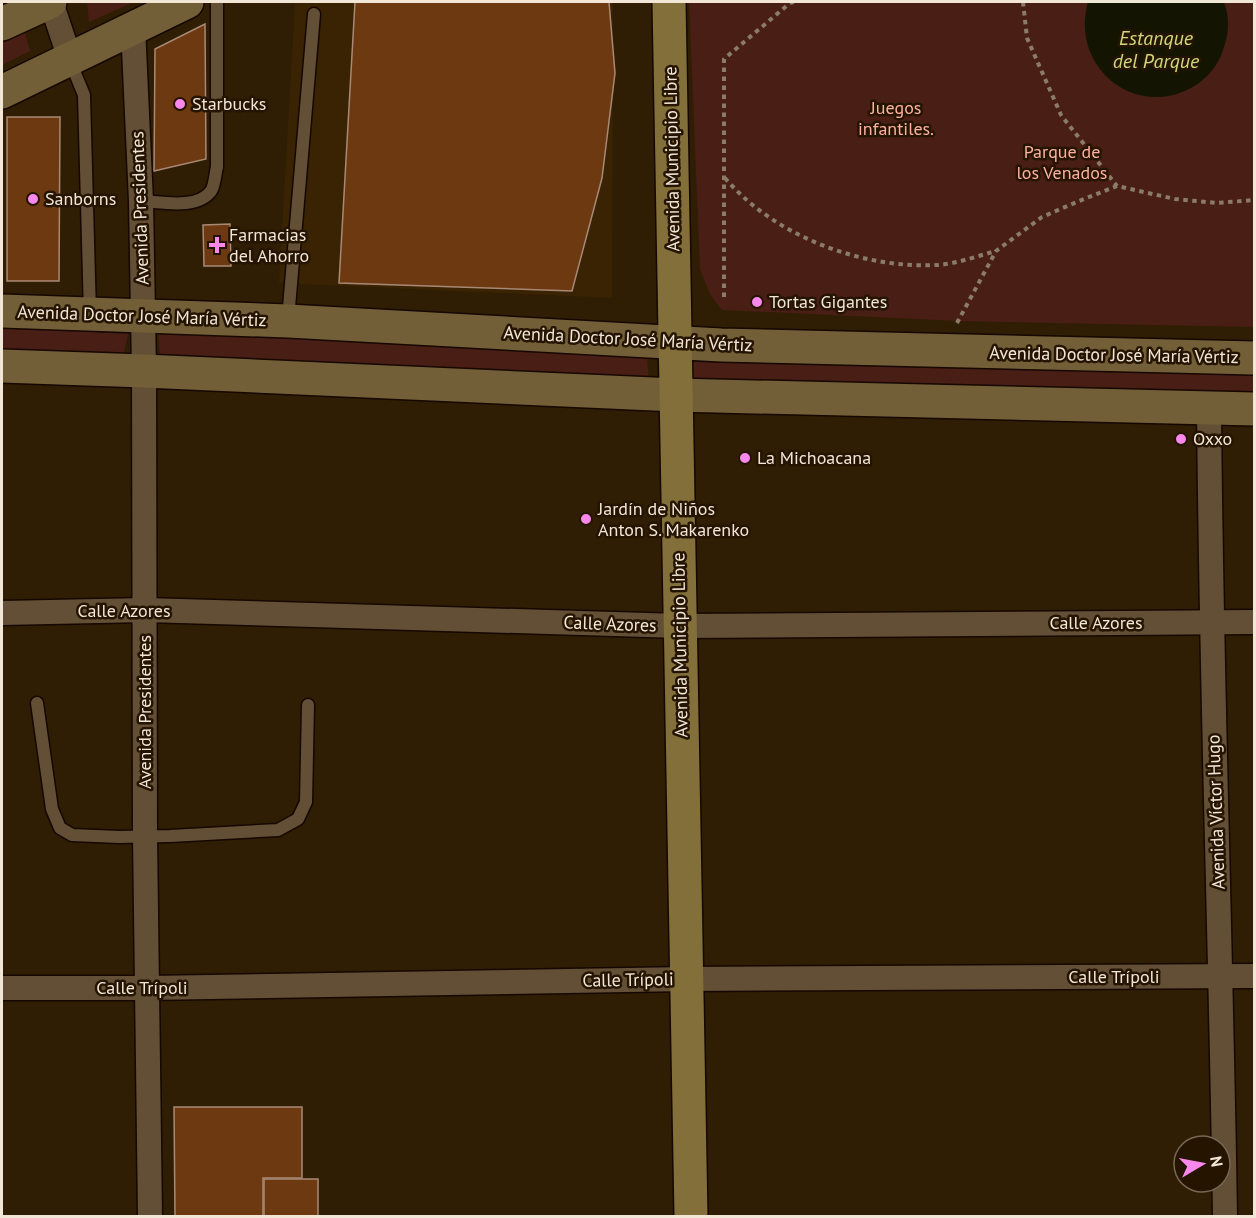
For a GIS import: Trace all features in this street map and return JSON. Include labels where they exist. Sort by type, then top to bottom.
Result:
[{"type":"main road","points":[[2,24],[51,2]]},
{"type":"main road","points":[[2,92],[187,2]]},
{"type":"main road","name":"Avenida Municipio Libre","points":[[669,2],[691,1216]]},
{"type":"main road","name":"Avenida Doctor José María Vértiz","points":[[2,311],[288,321],[674,343],[1254,358]]},
{"type":"main road","points":[[2,366],[676,395],[1254,409]]},
{"type":"street","points":[[51,2],[70,60]]},
{"type":"street","name":"Avenida Presidentes","points":[[133,27],[141,201],[144,371],[145,836],[150,1216]]},
{"type":"street","name":"Avenida Víctor Hugo","points":[[1209,407],[1211,622],[1225,1216]]},
{"type":"street","name":"Calle Azores","points":[[2,613],[146,610],[679,626],[1254,622]]},
{"type":"street","name":"Calle Trípoli","points":[[2,988],[148,988],[687,979],[1254,976]]},
{"type":"lane","points":[[141,201],[188,203],[201,200],[212,190],[217,167],[217,2]]},
{"type":"lane","points":[[288,321],[314,14]]},
{"type":"lane","points":[[70,60],[84,95],[90,315]]},
{"type":"lane","points":[[37,703],[52,809],[60,828],[72,835],[145,836],[278,830],[298,819],[306,802],[308,705]]},
{"type":"path","points":[[724,297],[724,59],[794,2]]},
{"type":"path","points":[[1023,2],[1027,38],[1061,115],[1117,186]]},
{"type":"path","points":[[725,177],[739,194],[788,230],[828,249],[879,261],[938,265],[996,251],[1042,217],[1117,186],[1175,199],[1217,203],[1254,200]]},
{"type":"path","points":[[954,351],[958,321],[996,251]]},
{"type":"shaded area","points":[[295,2],[613,2],[612,298],[279,283]]},
{"type":"green space","points":[[87,2],[134,2],[89,22]]},
{"type":"green space","name":"Parque de los Venados","points":[[689,2],[1254,2],[1254,327],[958,321],[722,310],[710,294],[700,269]]},
{"type":"green space","points":[[24,29],[30,51],[2,65],[2,40]]},
{"type":"green space","points":[[2,327],[128,334],[123,355],[2,351]]},
{"type":"green space","points":[[158,330],[647,357],[649,382],[160,355]]},
{"type":"green space","points":[[692,362],[1254,375],[1254,395],[692,378]]},
{"type":"water","name":"Estanque del Parque","points":[[1088,2],[1224,2],[1228,26],[1227,38],[1214,68],[1199,83],[1177,94],[1154,97],[1133,93],[1114,83],[1099,68],[1089,49],[1085,26]]},
{"type":"building","points":[[355,2],[609,2],[615,73],[602,178],[572,291],[339,283]]},
{"type":"building","name":"Starbucks","points":[[205,24],[206,159],[154,171],[155,49]]},
{"type":"building","name":"Sanborns","points":[[7,117],[60,117],[59,281],[7,281]]},
{"type":"building","name":"Farmacias del Ahorro","points":[[230,224],[231,266],[204,266],[203,225]]},
{"type":"building","points":[[174,1107],[302,1107],[302,1178],[263,1178],[263,1216],[175,1216]]},
{"type":"building","points":[[264,1179],[318,1179],[318,1216],[264,1216]]},
{"type":"place","name":"Starbucks","points":[[180,104]]},
{"type":"place","name":"Sanborns","points":[[33,199]]},
{"type":"place","name":"Farmacias del Ahorro","points":[[217,245]]},
{"type":"place","name":"Tortas Gigantes","points":[[757,302]]},
{"type":"place","name":"Oxxo","points":[[1181,439]]},
{"type":"place","name":"La Michoacana","points":[[745,458]]},
{"type":"place","name":"Jardín de Niños Anton S. Makarenko","points":[[586,519]]},
{"type":"park label","name":"Juegos infantiles.","points":[[896,118]]}]
